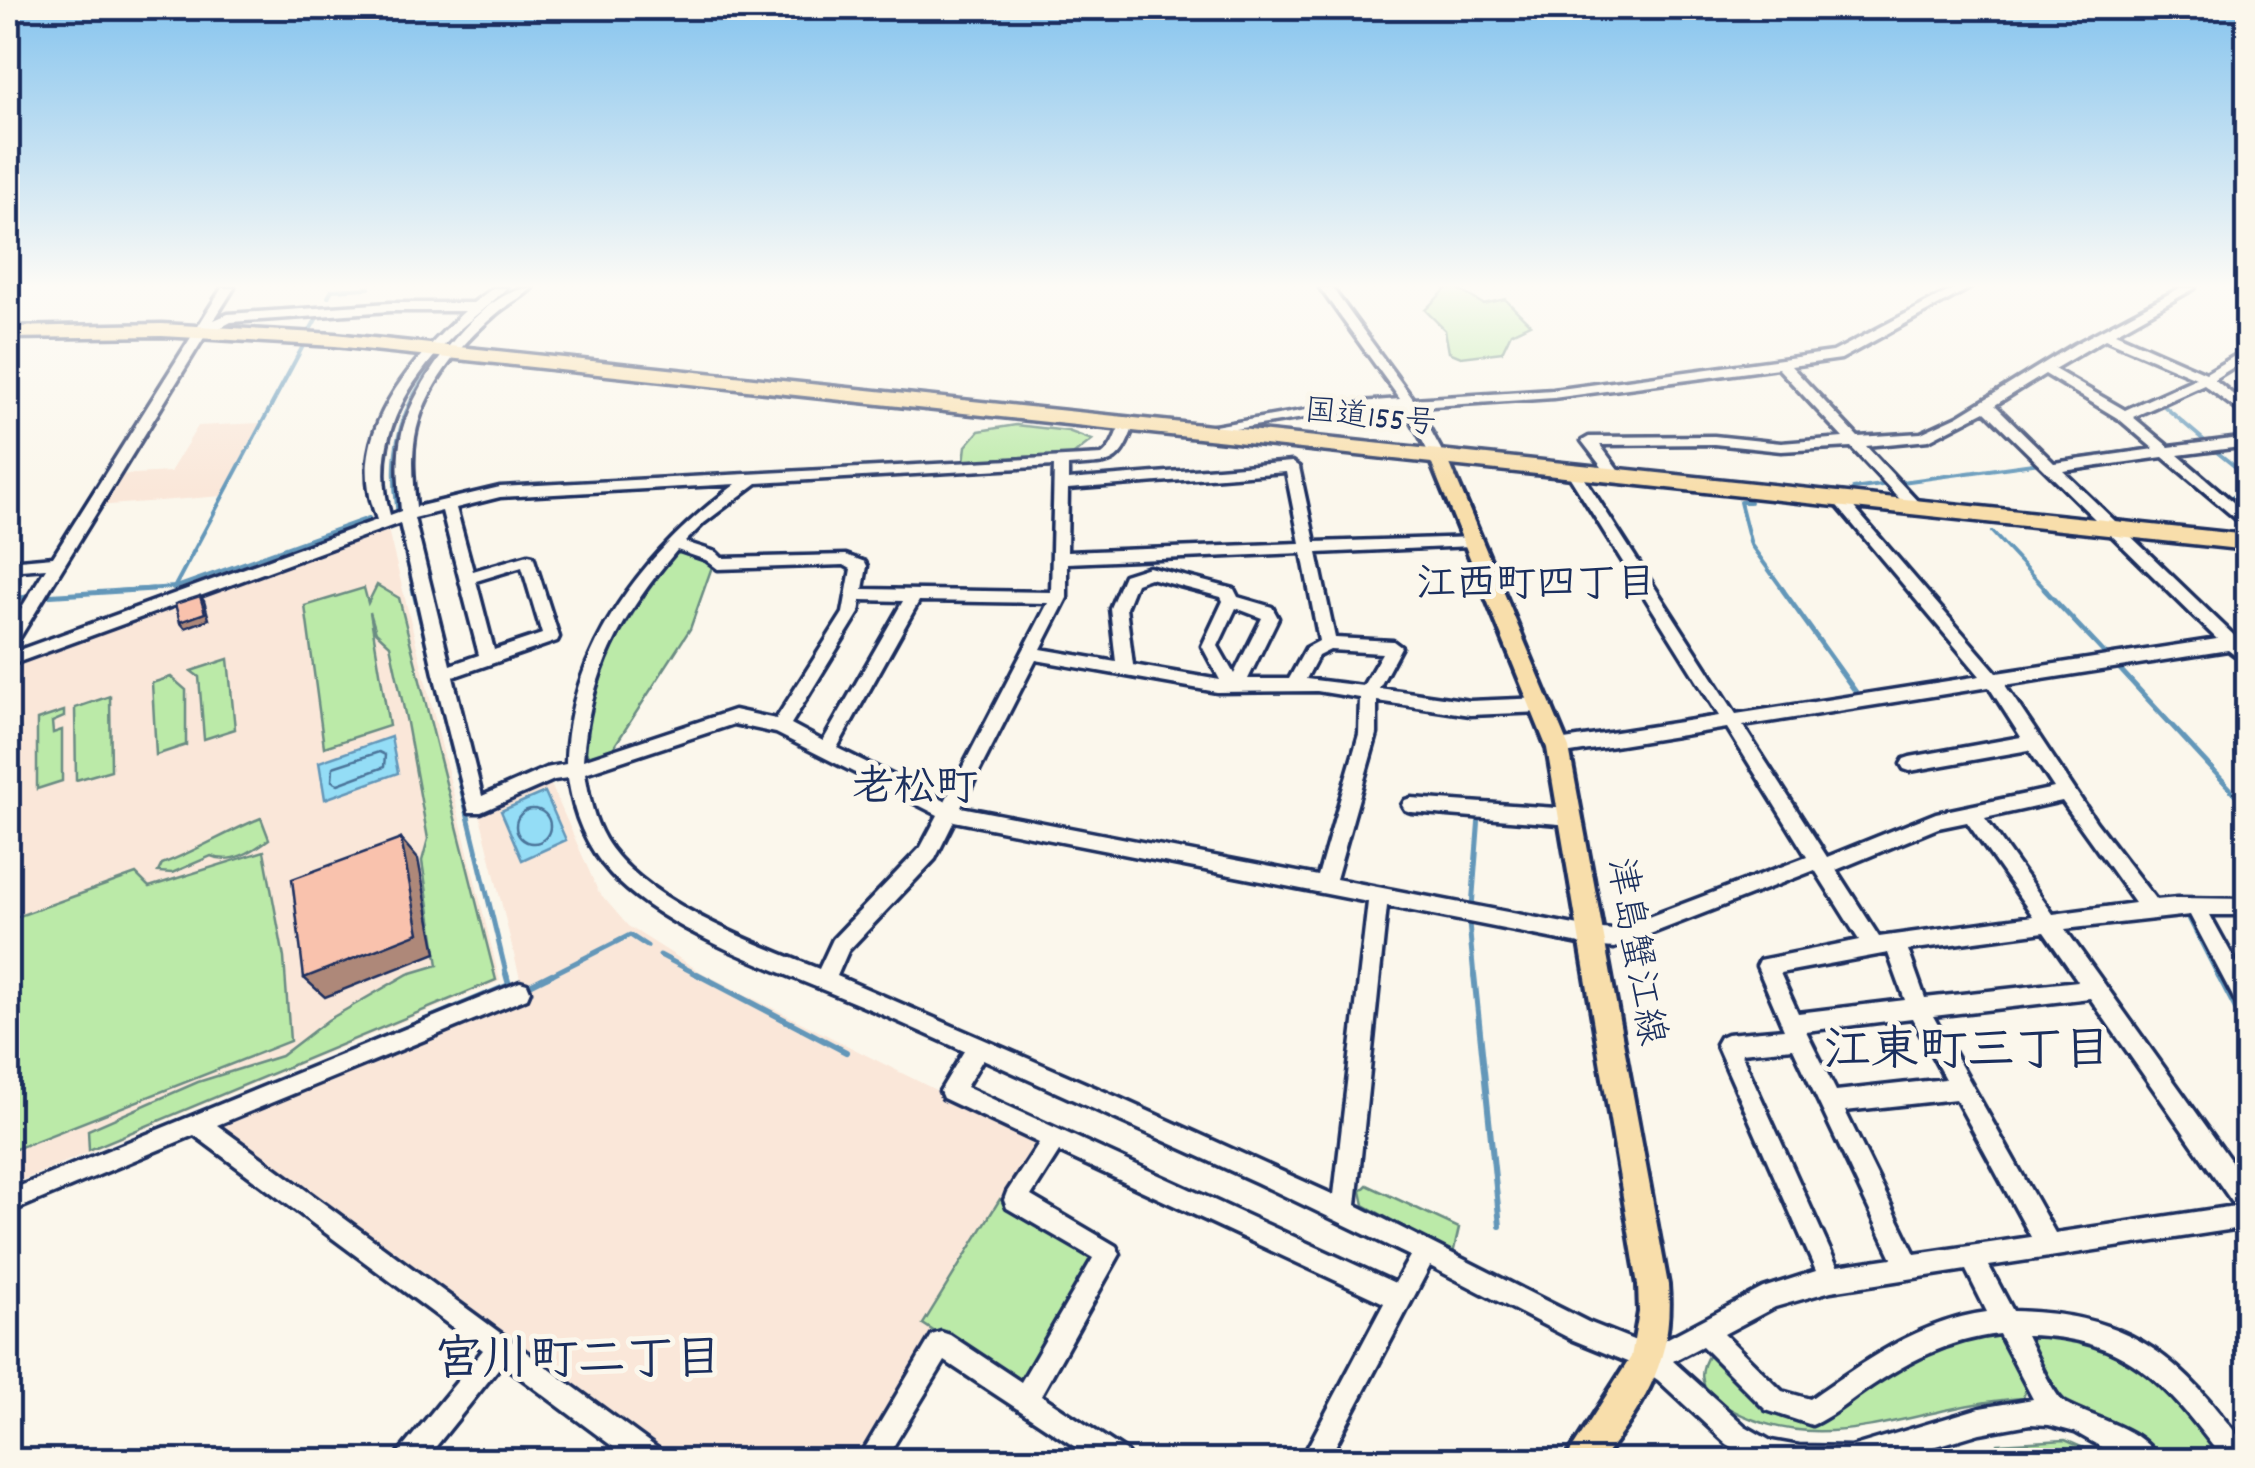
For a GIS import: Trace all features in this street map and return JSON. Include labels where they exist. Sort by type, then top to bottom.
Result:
[{"type":"highway","name":"国道155号","points":[[490,357],[2248,543]]},
{"type":"main road","name":"津島蟹江線","points":[[1438,457],[1558,748],[1654,1285],[1651,1360],[1582,1460]]},
{"type":"street","points":[[8,643],[185,357]]},
{"type":"street","points":[[399,518],[379,509],[382,434],[416,366],[430,357]]},
{"type":"street","points":[[436,357],[412,421],[399,518],[475,807],[552,774],[734,717],[780,727],[952,813],[1614,939],[1936,822],[2067,793]]},
{"type":"street","points":[[1376,357],[1410,404],[1438,457]]},
{"type":"street","points":[[1203,432],[1347,406],[1553,394],[1833,357]]},
{"type":"street","points":[[1616,476],[1588,441],[1714,440],[1782,447],[1924,436],[2068,357]]},
{"type":"street","points":[[2157,357],[2206,378],[2248,414]]},
{"type":"street","points":[[2124,416],[2206,378],[2241,357]]},
{"type":"street","points":[[1783,365],[1915,508]]},
{"type":"street","points":[[2045,370],[2124,416],[2248,524]]},
{"type":"street","points":[[1986,404],[2248,658]]},
{"type":"street","points":[[8,660],[447,503],[542,486],[1061,463],[1113,456],[1127,424]]},
{"type":"street","points":[[1287,441],[1328,644]]},
{"type":"street","points":[[2051,468],[2248,441]]},
{"type":"street","points":[[825,980],[840,945],[928,853],[952,813],[1058,598],[1062,558],[1061,463]]},
{"type":"street","points":[[1061,484],[1292,467]]},
{"type":"street","points":[[1572,471],[1821,863],[1884,944],[2048,1246]]},
{"type":"street","points":[[755,477],[675,544],[627,603],[592,670],[572,746],[574,770],[584,814],[599,846],[630,884],[692,919],[825,980],[1344,1208],[1590,1336],[1651,1360],[1728,1427],[1766,1452],[1852,1460],[1992,1419],[2054,1413],[2110,1433],[2145,1460]]},
{"type":"street","points":[[1840,499],[1994,680],[2067,793],[2151,909]]},
{"type":"street","points":[[2223,504],[2248,500]]},
{"type":"street","points":[[447,503],[488,658]]},
{"type":"street","points":[[1062,558],[1471,541]]},
{"type":"street","points":[[675,544],[711,556],[718,564],[846,560],[859,566],[851,612],[780,727]]},
{"type":"street","points":[[442,674],[551,637],[528,560],[467,578]]},
{"type":"street","points":[[8,566],[58,562]]},
{"type":"street","points":[[1125,670],[1118,608],[1135,574],[1149,572],[1228,593],[1231,602],[1210,646],[1234,686]]},
{"type":"street","points":[[856,594],[1058,598]]},
{"type":"street","points":[[826,750],[915,594]]},
{"type":"street","points":[[1231,602],[1266,612],[1270,618],[1234,686]]},
{"type":"street","points":[[1558,748],[2232,643]]},
{"type":"street","points":[[1294,685],[1312,652],[1328,644],[1393,647],[1369,692],[1368,734],[1325,886]]},
{"type":"street","points":[[1032,653],[1234,686],[1294,685],[1470,708],[1543,705]]},
{"type":"street","points":[[1910,764],[2033,742]]},
{"type":"street","points":[[1411,805],[1571,817]]},
{"type":"street","points":[[1971,812],[2248,1205]]},
{"type":"street","points":[[1344,1208],[1378,896]]},
{"type":"street","points":[[1909,1267],[1768,966],[2045,920],[2151,909],[2248,907]]},
{"type":"street","points":[[2198,909],[2248,1005]]},
{"type":"street","points":[[1830,1280],[1728,1044],[1918,1011],[2093,988]]},
{"type":"street","points":[[8,1202],[520,991]]},
{"type":"street","points":[[978,1048],[951,1090],[1401,1298]]},
{"type":"street","points":[[1830,1102],[1959,1088]]},
{"type":"street","points":[[196,1123],[652,1460]]},
{"type":"street","points":[[1025,1400],[1108,1254],[1015,1200],[1054,1139]]},
{"type":"street","points":[[1651,1360],[1771,1296],[1830,1280],[2248,1215]]},
{"type":"street","points":[[1314,1460],[1425,1251]]},
{"type":"street","points":[[1972,1258],[2054,1413]]},
{"type":"street","points":[[1703,1330],[1775,1401],[1812,1412],[1877,1365],[1922,1339],[2004,1318],[2077,1330],[2132,1346],[2172,1377],[2240,1460]]},
{"type":"street","points":[[871,1460],[941,1344],[1117,1460]]},
{"type":"street","points":[[409,1460],[500,1348]]},
{"type":"shaded area","points":[[260,423],[222,496],[97,506],[117,475],[170,472],[198,426]]},
{"type":"shaded area","points":[[388,530],[500,981],[8,1186],[8,665]]},
{"type":"shaded area","points":[[549,780],[598,891],[628,926],[701,972],[1043,1144],[939,1335],[862,1460],[672,1460],[212,1124],[524,995],[479,812]]},
{"type":"green space","points":[[1016,425],[1068,431],[1092,440],[1070,457],[964,462],[966,446],[979,431]]},
{"type":"green space","points":[[676,552],[703,556],[713,564],[690,629],[612,750],[592,757],[582,750],[603,668],[628,621]]},
{"type":"green space","points":[[377,585],[399,598],[496,980],[89,1150],[88,1130],[198,1082],[281,1056],[328,1020],[408,974],[438,965],[422,861],[428,839],[407,723],[390,645],[376,632],[370,612],[389,726],[324,747],[305,606],[364,588],[368,603]]},
{"type":"green space","points":[[228,659],[235,729],[204,739],[199,677],[191,671]]},
{"type":"green space","points":[[171,677],[186,690],[186,745],[156,755],[152,683]]},
{"type":"green space","points":[[110,696],[111,770],[76,780],[75,708]]},
{"type":"green space","points":[[64,711],[64,717],[52,722],[53,733],[62,730],[62,781],[37,789],[37,720]]},
{"type":"green space","points":[[261,818],[269,839],[249,852],[226,859],[211,856],[172,873],[158,872],[162,864]]},
{"type":"green space","points":[[264,851],[284,958],[290,1041],[8,1152],[8,920],[136,874],[149,887]]},
{"type":"green space","points":[[1367,1185],[1459,1228],[1453,1254],[1364,1205],[1361,1191]]},
{"type":"green space","points":[[1000,1199],[1097,1257],[1028,1380],[1014,1384],[923,1324]]},
{"type":"green space","points":[[1988,1328],[2005,1338],[2027,1386],[2023,1398],[1866,1427],[1791,1429],[1753,1420],[1715,1400],[1702,1378],[1710,1353],[1815,1422],[1931,1348]]},
{"type":"green space","points":[[2032,1328],[2135,1358],[2231,1460],[2163,1460],[2124,1428],[2066,1401],[2048,1383],[2026,1334]]},
{"type":"green space","points":[[2065,1440],[2111,1460],[1986,1460],[1998,1444]]},
{"type":"water","points":[[391,737],[398,773],[325,799],[319,762]]},
{"type":"water","points":[[545,792],[566,840],[522,860],[501,811]]},
{"type":"building","points":[[200,596],[205,613],[180,622],[175,604]]},
{"type":"building","points":[[401,839],[419,933],[304,978],[292,879]]},
{"type":"waterway","points":[[175,587],[297,357]]},
{"type":"waterway","points":[[414,591],[397,508],[397,442],[421,382],[440,357]]},
{"type":"waterway","points":[[2165,407],[2206,442]]},
{"type":"waterway","points":[[2052,462],[2145,449]]},
{"type":"waterway","points":[[2213,449],[2248,477]]},
{"type":"waterway","points":[[1902,482],[2040,463]]},
{"type":"waterway","points":[[1853,489],[1889,484]]},
{"type":"waterway","points":[[2231,497],[2248,495]]},
{"type":"waterway","points":[[1750,502],[1740,502],[1751,545],[1784,591]]},
{"type":"waterway","points":[[175,587],[369,518]]},
{"type":"waterway","points":[[1992,532],[2047,591]]},
{"type":"waterway","points":[[116,591],[175,587]]},
{"type":"waterway","points":[[43,596],[153,589]]},
{"type":"waterway","points":[[413,589],[507,977]]},
{"type":"waterway","points":[[1782,589],[1858,695]]},
{"type":"waterway","points":[[2044,589],[2108,657]]},
{"type":"waterway","points":[[8,599],[29,597]]},
{"type":"waterway","points":[[2118,667],[2248,808]]},
{"type":"waterway","points":[[1472,907],[1479,816]]},
{"type":"waterway","points":[[2189,918],[2219,977]]},
{"type":"waterway","points":[[1469,923],[1474,977]]},
{"type":"waterway","points":[[547,977],[630,935],[647,946]]},
{"type":"waterway","points":[[660,955],[702,977]]},
{"type":"waterway","points":[[298,1073],[509,985],[506,974]]},
{"type":"waterway","points":[[528,986],[552,974]]},
{"type":"waterway","points":[[697,974],[846,1052]]},
{"type":"waterway","points":[[1474,974],[1500,1226]]},
{"type":"waterway","points":[[2218,974],[2248,1032]]},
{"type":"district","name":"江西町四丁目","points":[[1536,587]]},
{"type":"district","name":"老松町","points":[[915,791]]},
{"type":"district","name":"江東町三丁目","points":[[1967,1054]]},
{"type":"district","name":"宮川町二丁目","points":[[578,1363]]}]
